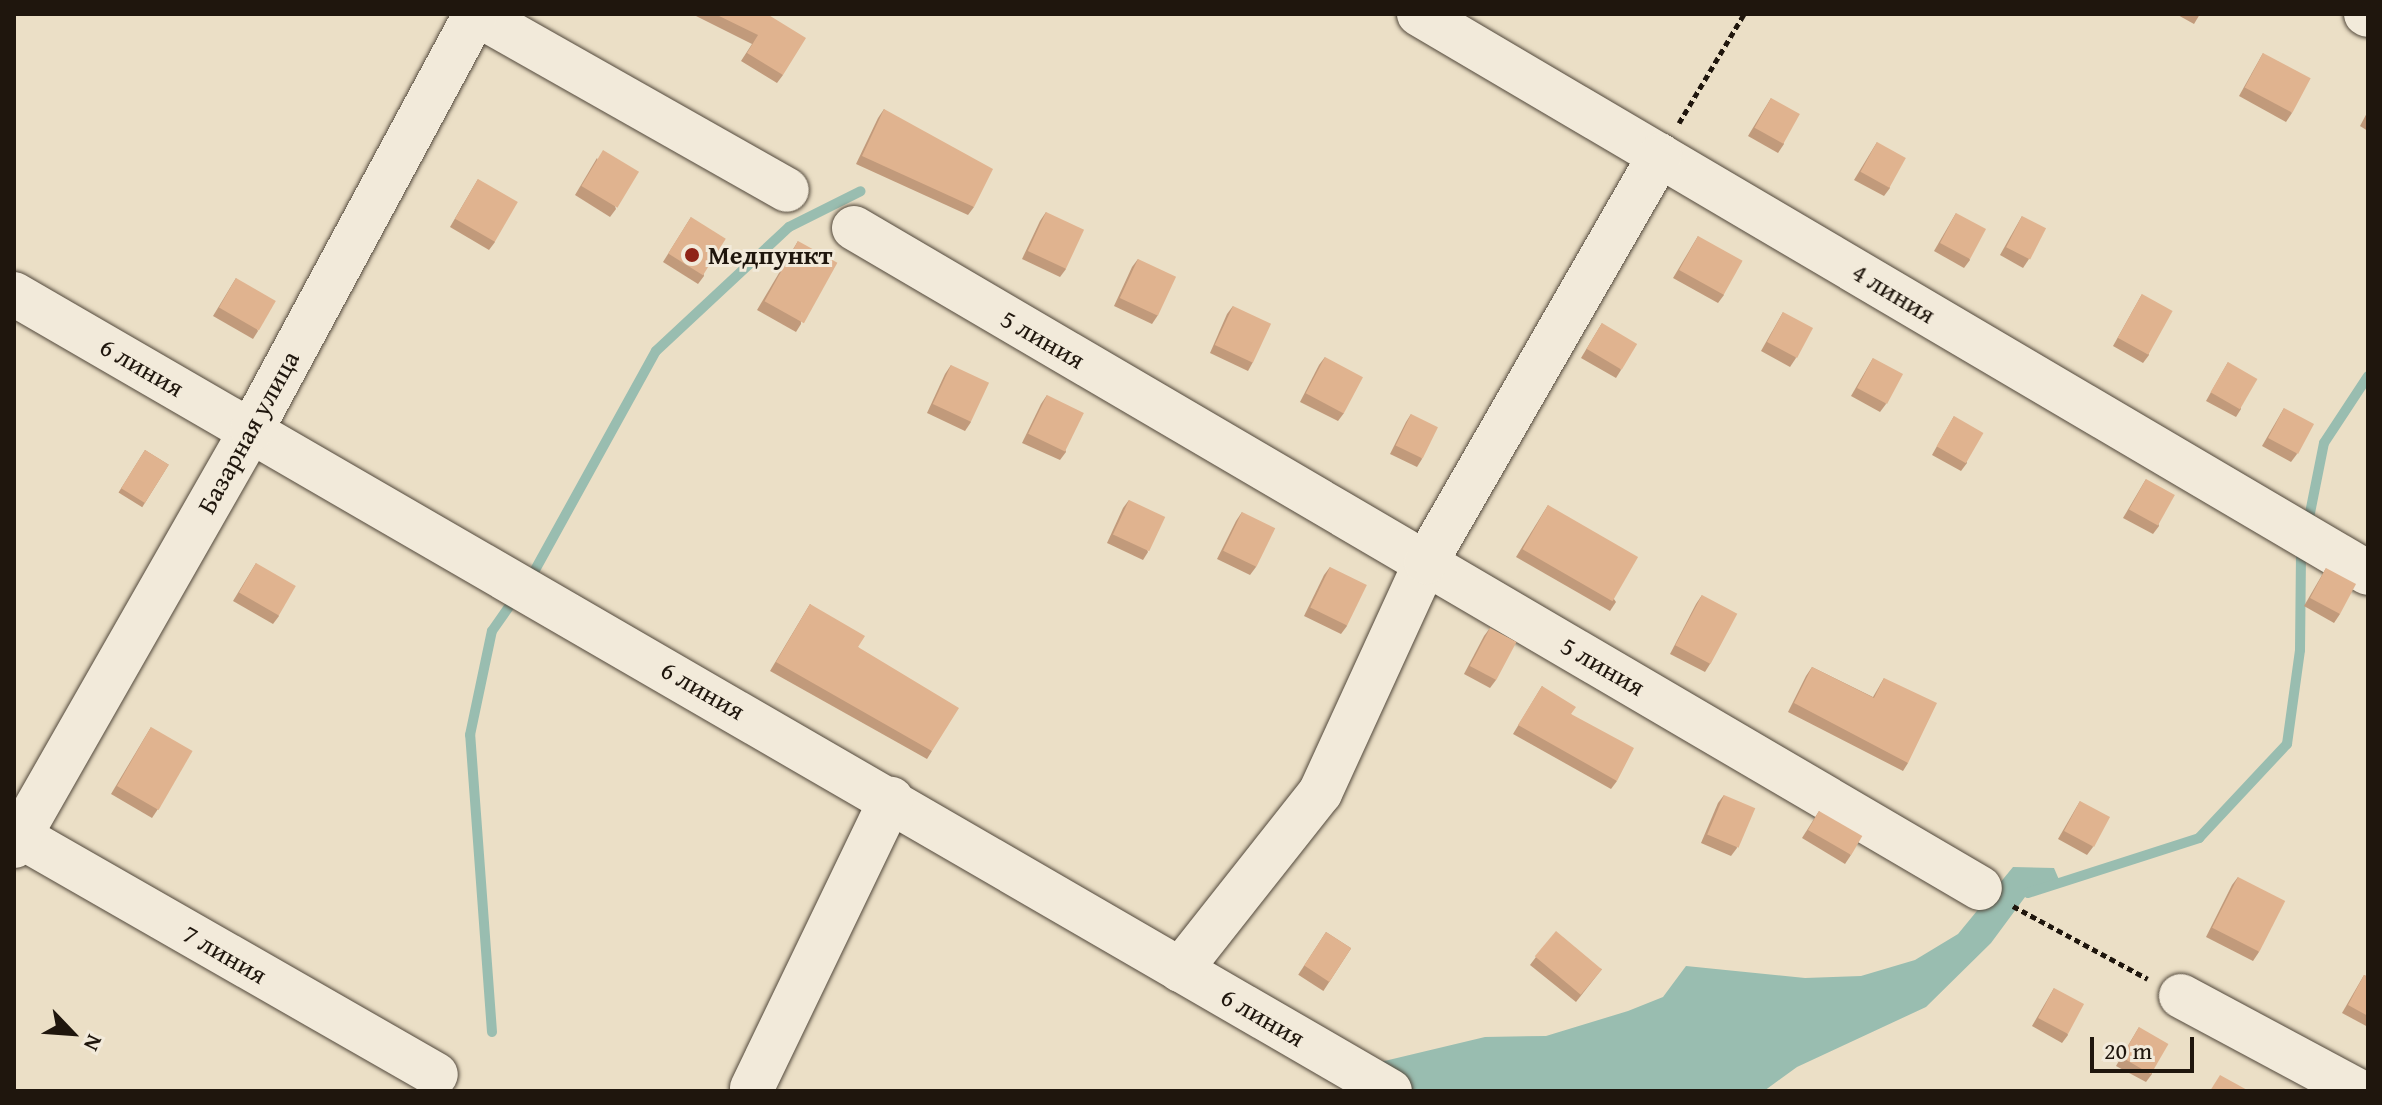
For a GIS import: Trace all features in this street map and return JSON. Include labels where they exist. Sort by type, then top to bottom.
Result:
[{"type":"street","points":[[475,14],[787,190]]},
{"type":"street","name":"Базарная улица","points":[[16,838],[252,429],[475,14]]},
{"type":"street","name":"4 линия","points":[[1419,14],[2368,573]]},
{"type":"street","points":[[1180,970],[1320,793],[1426,562],[1660,155]]},
{"type":"street","name":"5 линия","points":[[854,228],[1980,888]]},
{"type":"street","name":"6 линия","points":[[14,294],[891,799],[1390,1091]]},
{"type":"street","points":[[752,1088],[891,799]]},
{"type":"street","name":"7 линия","points":[[16,838],[436,1075]]},
{"type":"street","points":[[2181,996],[2358,1091]]},
{"type":"path","points":[[1660,155],[1744,14]]},
{"type":"path","points":[[1980,888],[2181,996]]},
{"type":"water","points":[[2013,867],[2054,868],[2060,882],[2028,893],[1991,943],[1926,1007],[1797,1067],[1764,1091],[1398,1091],[1376,1063],[1485,1037],[1546,1036],[1628,1011],[1663,997],[1686,966],[1805,978],[1861,976],[1915,960],[1958,934]]},
{"type":"building","points":[[715,14],[767,14],[806,38],[783,75],[747,53],[758,35]]},
{"type":"building","points":[[2263,53],[2311,78],[2292,113],[2245,87]]},
{"type":"building","points":[[1771,98],[1800,114],[1783,144],[1755,128]]},
{"type":"building","points":[[884,109],[993,169],[974,207],[862,156]]},
{"type":"building","points":[[1877,142],[1906,158],[1889,188],[1861,172]]},
{"type":"building","points":[[603,150],[639,172],[617,208],[581,186]]},
{"type":"building","points":[[478,179],[518,202],[495,242],[455,219]]},
{"type":"building","points":[[1046,212],[1084,230],[1066,269],[1028,251]]},
{"type":"building","points":[[1956,213],[1986,229],[1970,259],[1940,243]]},
{"type":"building","points":[[2022,216],[2046,228],[2030,259],[2006,247]]},
{"type":"building","name":"Медпункт","points":[[691,217],[726,239],[703,275],[668,253]]},
{"type":"building","points":[[1698,236],[1743,261],[1724,295],[1679,270]]},
{"type":"building","points":[[798,241],[837,263],[804,323],[765,301]]},
{"type":"building","points":[[1138,259],[1176,277],[1158,316],[1120,298]]},
{"type":"building","points":[[236,278],[276,301],[259,330],[219,307]]},
{"type":"building","points":[[2142,294],[2173,311],[2148,355],[2118,338]]},
{"type":"building","points":[[1233,306],[1271,324],[1253,363],[1215,345]]},
{"type":"building","points":[[1783,312],[1813,328],[1797,358],[1767,342]]},
{"type":"building","points":[[1602,323],[1637,344],[1622,370],[1587,349]]},
{"type":"building","points":[[1325,357],[1363,377],[1344,413],[1306,393]]},
{"type":"building","points":[[1873,358],[1903,374],[1887,404],[1857,388]]},
{"type":"building","points":[[2228,362],[2257,379],[2240,409],[2210,392]]},
{"type":"building","points":[[951,365],[989,383],[971,422],[933,404]]},
{"type":"building","points":[[1047,395],[1084,413],[1065,452],[1028,434]]},
{"type":"building","points":[[2284,408],[2314,424],[2298,454],[2268,438]]},
{"type":"building","points":[[1411,414],[1438,427],[1423,459],[1396,445]]},
{"type":"building","points":[[1954,416],[1983,433],[1966,463],[1936,446]]},
{"type":"building","points":[[145,450],[169,465],[145,503],[121,488]]},
{"type":"building","points":[[2146,479],[2175,495],[2158,526],[2129,510]]},
{"type":"building","points":[[1129,500],[1165,517],[1149,551],[1113,534]]},
{"type":"building","points":[[1548,505],[1638,557],[1613,601],[1522,549]]},
{"type":"building","points":[[1242,512],[1275,528],[1256,567],[1223,551]]},
{"type":"building","points":[[256,563],[296,586],[279,615],[239,592]]},
{"type":"building","points":[[1330,567],[1367,585],[1347,625],[1310,607]]},
{"type":"building","points":[[2326,568],[2356,584],[2340,614],[2310,598]]},
{"type":"building","points":[[1702,595],[1737,614],[1711,664],[1675,645]]},
{"type":"building","points":[[810,604],[865,636],[858,647],[959,708],[932,751],[776,662]]},
{"type":"building","points":[[1490,628],[1516,642],[1496,680],[1470,666]]},
{"type":"building","points":[[1812,667],[1874,698],[1884,678],[1937,703],[1908,763],[1794,703]]},
{"type":"building","points":[[1542,686],[1576,707],[1571,714],[1634,748],[1617,781],[1518,725]]},
{"type":"building","points":[[151,727],[193,751],[159,810],[117,786]]},
{"type":"building","points":[[1724,795],[1755,808],[1738,848],[1707,835]]},
{"type":"building","points":[[2080,801],[2110,817],[2094,847],[2064,831]]},
{"type":"building","points":[[1819,811],[1862,836],[1851,855],[1808,830]]},
{"type":"building","points":[[2238,877],[2285,901],[2259,952],[2212,928]]},
{"type":"building","points":[[1556,931],[1602,970],[1581,995],[1535,956]]},
{"type":"building","points":[[1326,932],[1351,948],[1329,982],[1304,966]]},
{"type":"building","points":[[2364,975],[2368,977],[2368,1016],[2348,1005]]},
{"type":"building","points":[[2054,988],[2084,1004],[2068,1034],[2038,1018]]},
{"type":"building","points":[[2139,1027],[2168,1044],[2151,1074],[2122,1057]]},
{"type":"building","points":[[2220,1075],[2249,1091],[2210,1091]]},
{"type":"waterway","points":[[535,570],[656,351],[789,227],[861,191]]},
{"type":"waterway","points":[[2310,513],[2324,443],[2368,376]]},
{"type":"waterway","points":[[2028,893],[2199,838],[2287,744],[2300,650],[2301,555]]},
{"type":"waterway","points":[[492,1032],[470,735],[492,631],[512,602]]},
{"type":"place","name":"Медпункт","points":[[692,255]]}]
